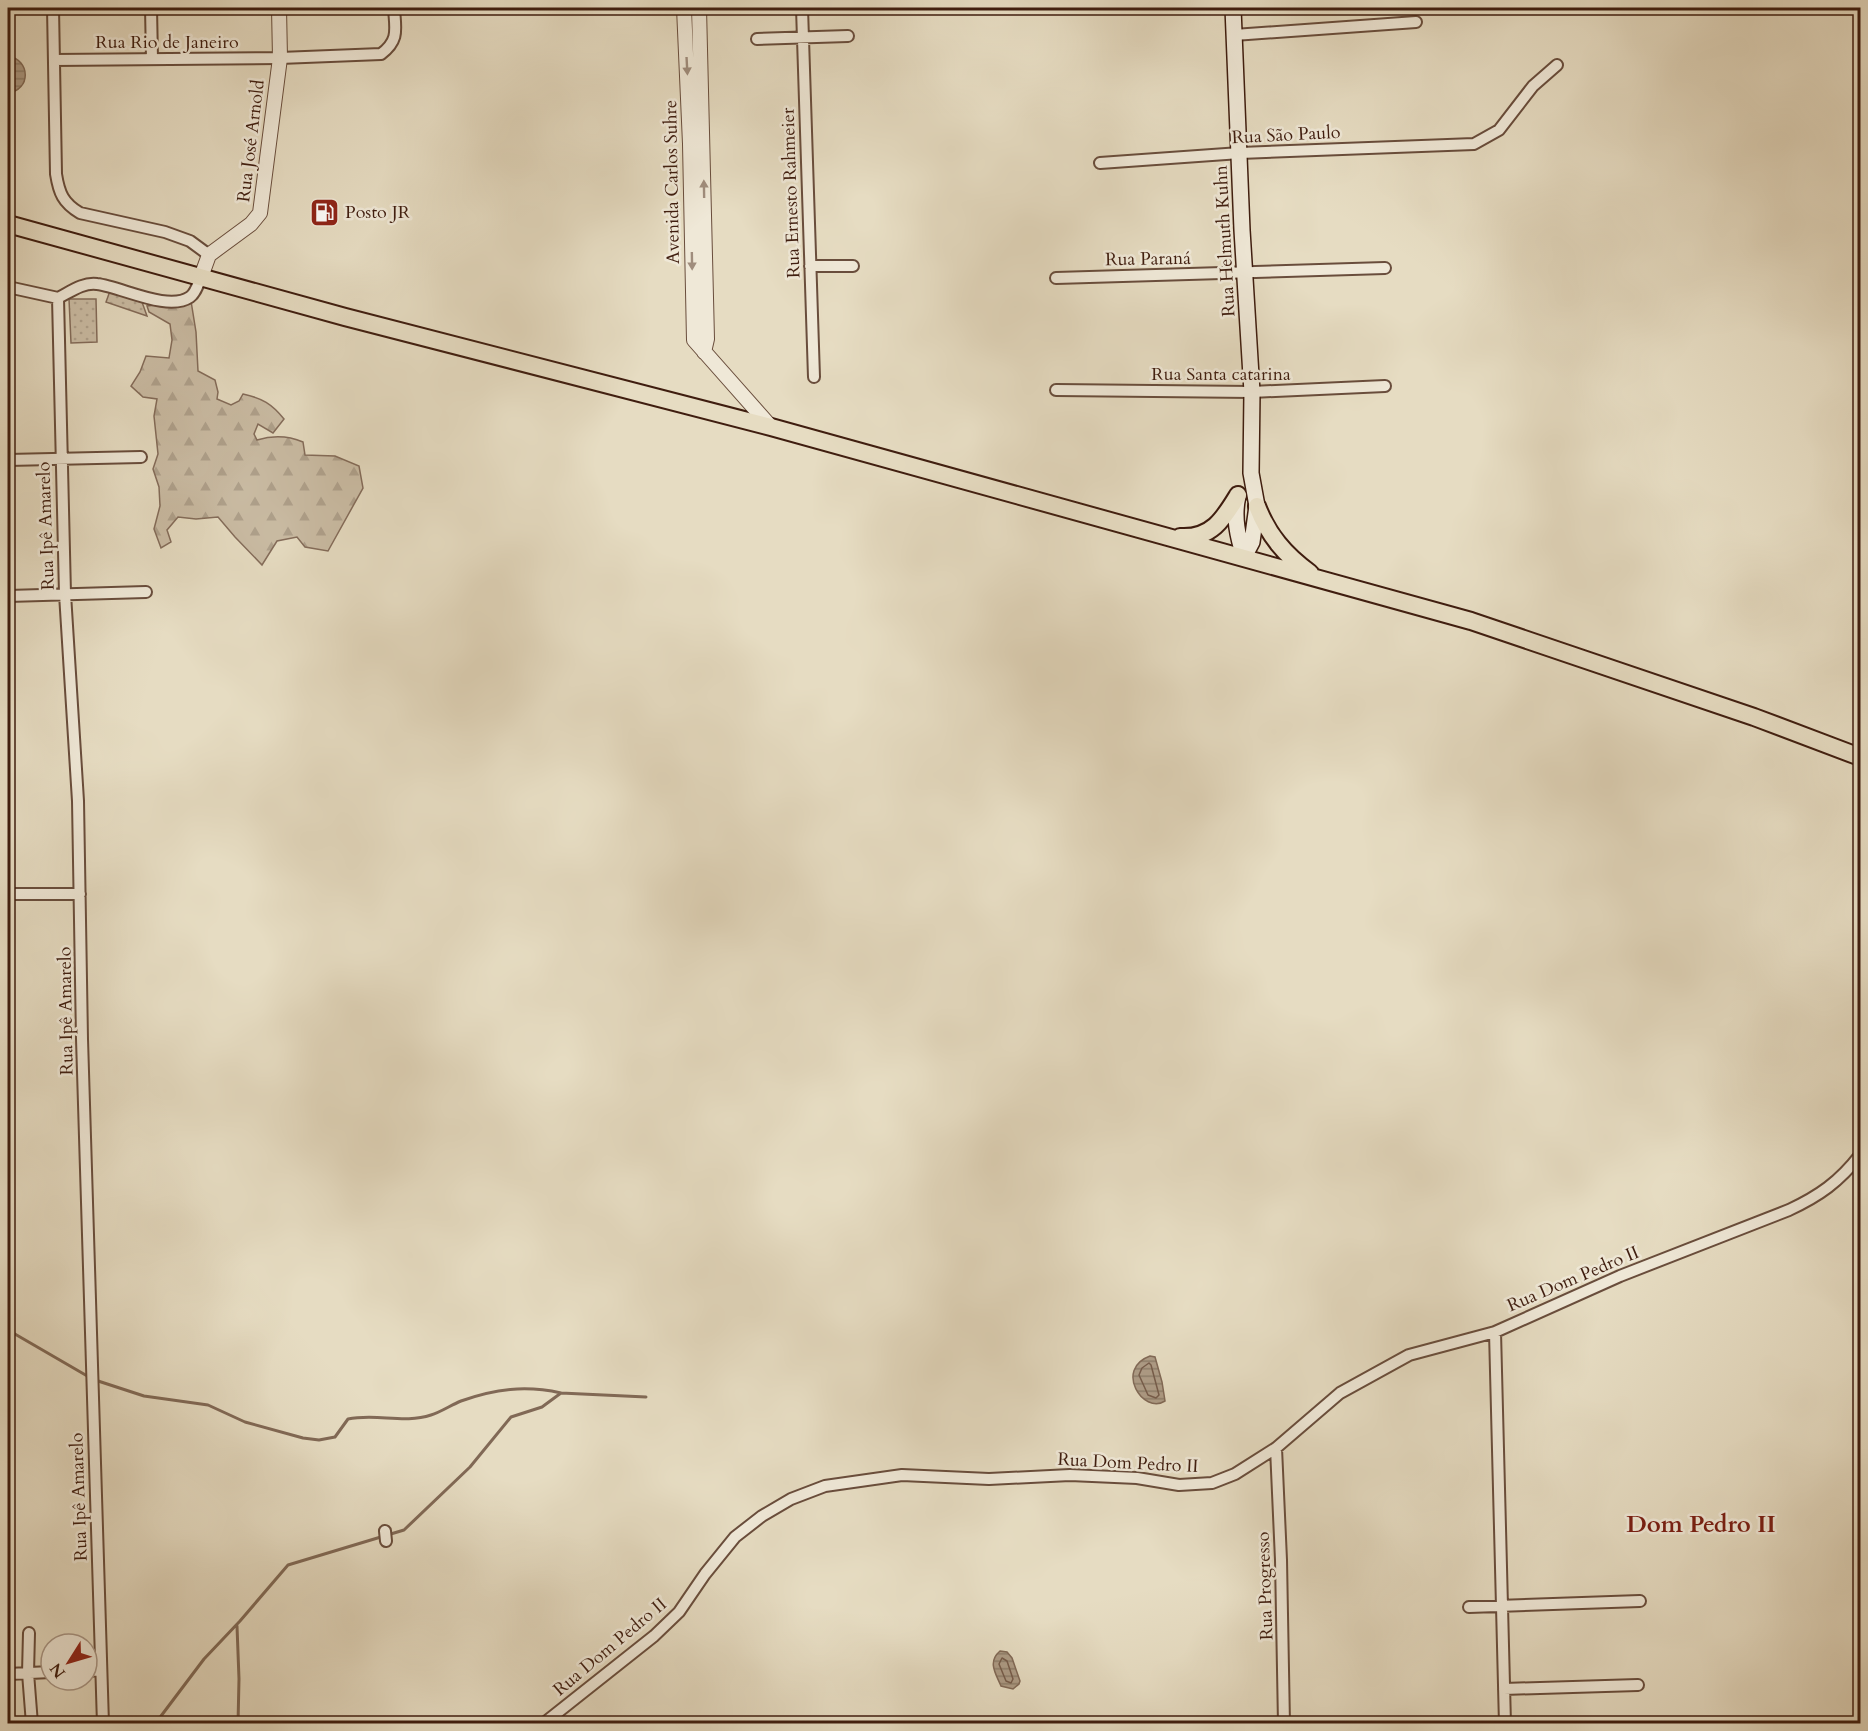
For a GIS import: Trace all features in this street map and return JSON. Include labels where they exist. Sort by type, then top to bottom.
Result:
[{"type":"main road","name":"Rua Helmuth Kuhn","points":[[1233,8],[1252,392],[1251,473],[1257,506],[1252,542],[1244,557]]},
{"type":"main road","points":[[8,224],[355,320],[771,428],[1471,621],[1754,717],[1860,757]]},
{"type":"main road","name":"Rua Helmuth Kuhn","points":[[1244,557],[1236,532],[1236,506],[1238,495],[1251,473]]},
{"type":"main road","points":[[1166,537],[1188,538],[1208,531],[1225,518],[1238,495]]},
{"type":"main road","points":[[1257,506],[1265,526],[1292,560],[1310,573],[1330,583]]},
{"type":"street","points":[[8,287],[58,298],[80,287],[97,284],[157,300],[175,302],[195,292],[209,255],[190,241],[174,235],[80,213],[68,206],[60,194],[56,174],[53,8]]},
{"type":"street","points":[[151,8],[152,59]]},
{"type":"street","name":"Rua José Arnold","points":[[209,255],[251,224],[260,213],[280,58],[279,8]]},
{"type":"street","name":"Rua Rio de Janeiro","points":[[54,60],[280,58],[381,54],[391,47],[395,40],[394,8]]},
{"type":"street","name":"Avenida Carlos Suhre","points":[[684,8],[690,144],[694,340],[771,428]]},
{"type":"street","name":"Avenida Carlos Suhre","points":[[699,8],[707,339],[704,352]]},
{"type":"street","name":"Rua Ernesto Rahmeier","points":[[802,8],[814,377]]},
{"type":"street","points":[[1234,35],[1416,22]]},
{"type":"street","points":[[757,39],[848,36]]},
{"type":"street","points":[[685,38],[700,38]]},
{"type":"street","name":"Rua São Paulo","points":[[1100,163],[1240,153],[1474,144],[1499,130],[1533,86],[1557,65]]},
{"type":"street","points":[[810,266],[853,266]]},
{"type":"street","name":"Rua Paraná","points":[[1056,278],[1384,268]]},
{"type":"street","name":"Rua Ipê Amarelo","points":[[58,298],[60,459],[65,594],[78,801],[103,1724]]},
{"type":"street","name":"Rua Santa catarina","points":[[1056,390],[1252,392],[1385,386]]},
{"type":"street","points":[[8,460],[141,457]]},
{"type":"street","points":[[8,596],[146,592]]},
{"type":"street","points":[[8,894],[80,894]]},
{"type":"street","name":"Rua Dom Pedro II","points":[[543,1724],[654,1636],[679,1612],[705,1574],[735,1537],[762,1516],[791,1499],[825,1486],[902,1475],[989,1479],[1070,1475],[1137,1478],[1179,1485],[1212,1483],[1235,1474],[1276,1448],[1340,1393],[1408,1355],[1495,1332],[1620,1276],[1789,1210],[1815,1198],[1847,1172],[1860,1155]]},
{"type":"street","points":[[1495,1332],[1505,1724]]},
{"type":"street","name":"Rua Progresso","points":[[1276,1448],[1284,1724]]},
{"type":"street","points":[[1469,1607],[1640,1601]]},
{"type":"street","points":[[29,1633],[28,1673],[32,1724]]},
{"type":"street","points":[[8,1674],[39,1673]]},
{"type":"street","points":[[1504,1689],[1638,1685]]},
{"type":"green space","points":[[110,291],[142,302],[147,316],[106,302]]},
{"type":"green space","points":[[69,299],[96,299],[97,342],[71,343]]},
{"type":"green space","points":[[191,301],[196,332],[198,371],[215,380],[217,399],[231,405],[239,401],[243,394],[250,396],[266,402],[284,419],[273,433],[258,424],[254,434],[257,440],[269,437],[291,438],[303,442],[305,455],[335,456],[359,466],[363,488],[328,551],[305,547],[297,537],[277,541],[262,565],[218,517],[196,519],[178,517],[167,530],[171,542],[161,548],[154,529],[160,506],[159,487],[153,469],[158,454],[154,416],[157,399],[143,397],[131,386],[146,356],[169,358],[172,340],[170,324],[149,312],[147,306]]},
{"type":"water","points":[[8,56],[21,63],[25,75],[21,87],[8,93]]},
{"type":"water","points":[[1150,1356],[1155,1357],[1165,1401],[1157,1404],[1148,1402],[1141,1396],[1133,1380],[1134,1370],[1139,1362]]},
{"type":"water","points":[[1000,1651],[1007,1652],[1012,1658],[1020,1681],[1013,1689],[1001,1686],[995,1673],[994,1659]]},
{"type":"waterway","points":[[8,1330],[89,1377]]},
{"type":"waterway","points":[[95,1380],[144,1396],[208,1405],[245,1422],[303,1438],[319,1440],[335,1437],[348,1419],[358,1417],[421,1418],[461,1401],[498,1391],[535,1389],[561,1393]]},
{"type":"waterway","points":[[155,1724],[204,1659],[288,1565],[404,1530],[470,1467],[511,1417],[542,1407],[561,1393],[646,1397]]},
{"type":"waterway","points":[[237,1626],[238,1724]]},
{"type":"place","name":"Posto JR","points":[[324,212]]},
{"type":"district","name":"Dom Pedro II","points":[[1701,1524]]}]
